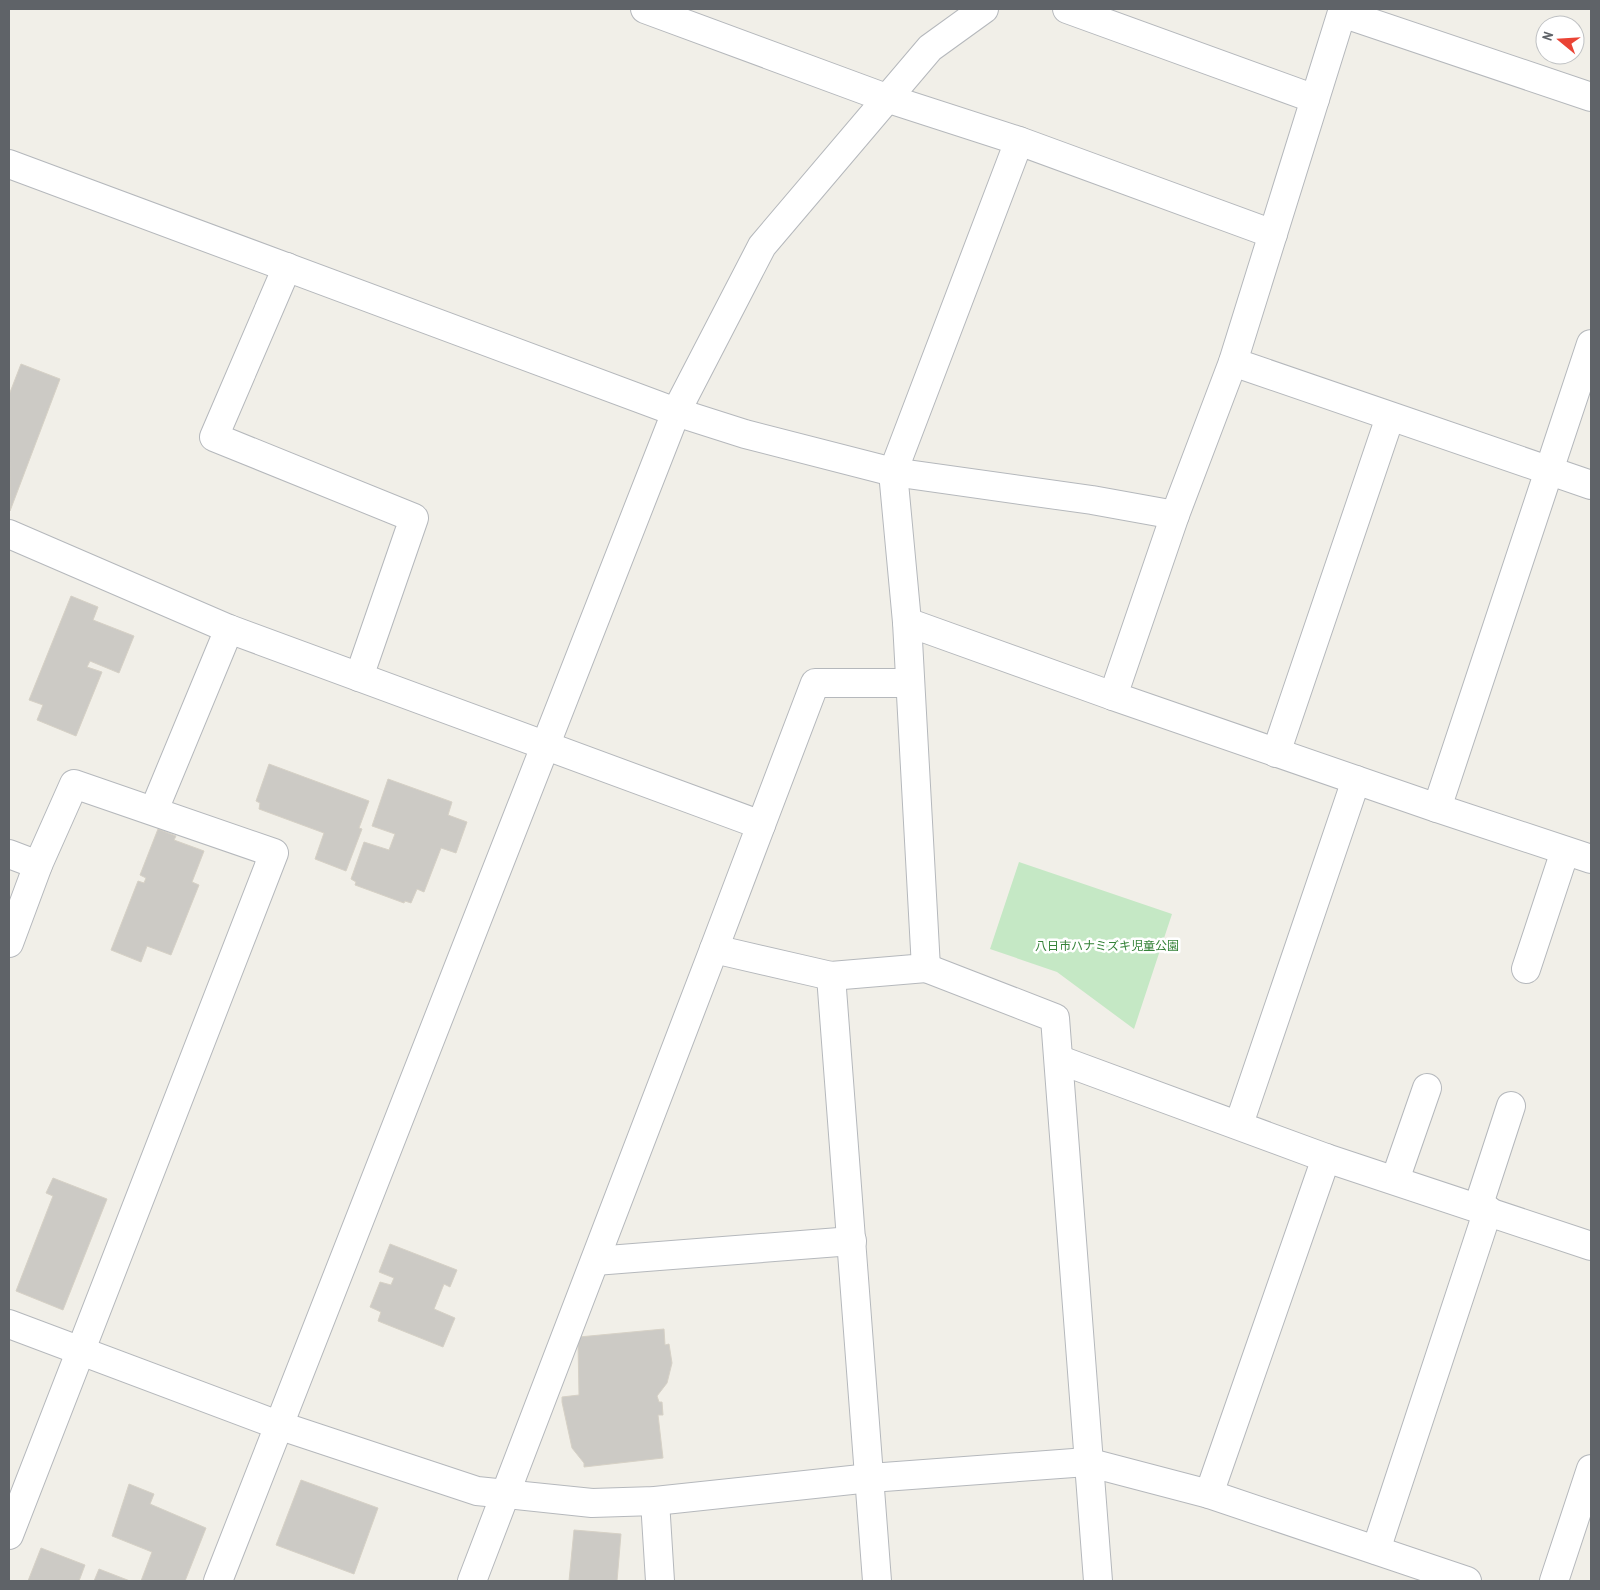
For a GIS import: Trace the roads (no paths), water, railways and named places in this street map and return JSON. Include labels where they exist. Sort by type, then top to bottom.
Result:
[{"type":"street","points":[[645,9],[886,98],[1019,141],[1272,234]]},
{"type":"street","points":[[218,1581],[544,744],[676,412],[762,246],[930,48],[984,9]]},
{"type":"street","points":[[1067,9],[1315,99]]},
{"type":"street","points":[[1113,696],[1175,515],[1232,362],[1342,11],[1591,98]]},
{"type":"street","points":[[926,968],[907,622],[893,472],[1019,141]]},
{"type":"street","points":[[9,164],[676,412],[745,434],[893,472],[1092,500],[1175,515]]},
{"type":"street","points":[[287,267],[214,437],[414,518],[359,677]]},
{"type":"street","points":[[1437,808],[1591,344]]},
{"type":"street","points":[[1232,362],[1591,485]]},
{"type":"street","points":[[1276,753],[1390,417]]},
{"type":"street","points":[[9,534],[229,629],[761,825]]},
{"type":"street","points":[[907,622],[1276,753],[1591,859]]},
{"type":"street","points":[[154,810],[229,629]]},
{"type":"street","points":[[472,1581],[507,1494],[815,683],[909,683]]},
{"type":"street","points":[[1239,1124],[1356,780]]},
{"type":"street","points":[[9,943],[38,865],[74,784],[154,810],[274,853],[9,1535]]},
{"type":"street","points":[[1526,968],[1565,851]]},
{"type":"street","points":[[9,854],[38,865]]},
{"type":"street","points":[[714,949],[832,976],[926,968],[1055,1018],[1060,1060],[1098,1581]]},
{"type":"street","points":[[832,976],[878,1581]]},
{"type":"street","points":[[1060,1060],[1239,1124],[1326,1158],[1591,1246]]},
{"type":"street","points":[[1395,1180],[1426,1088]]},
{"type":"street","points":[[1376,1550],[1483,1209],[1511,1106]]},
{"type":"street","points":[[1209,1494],[1326,1158]]},
{"type":"street","points":[[595,1262],[852,1241]]},
{"type":"street","points":[[9,1324],[278,1425],[478,1491],[592,1503],[655,1501],[870,1478],[1088,1462],[1209,1494],[1467,1581]]},
{"type":"street","points":[[1554,1581],[1591,1469]]},
{"type":"street","points":[[655,1501],[660,1581]]},
{"type":"park label","name":"八日市ハナミズキ児童公園","points":[[1107,946]]}]
